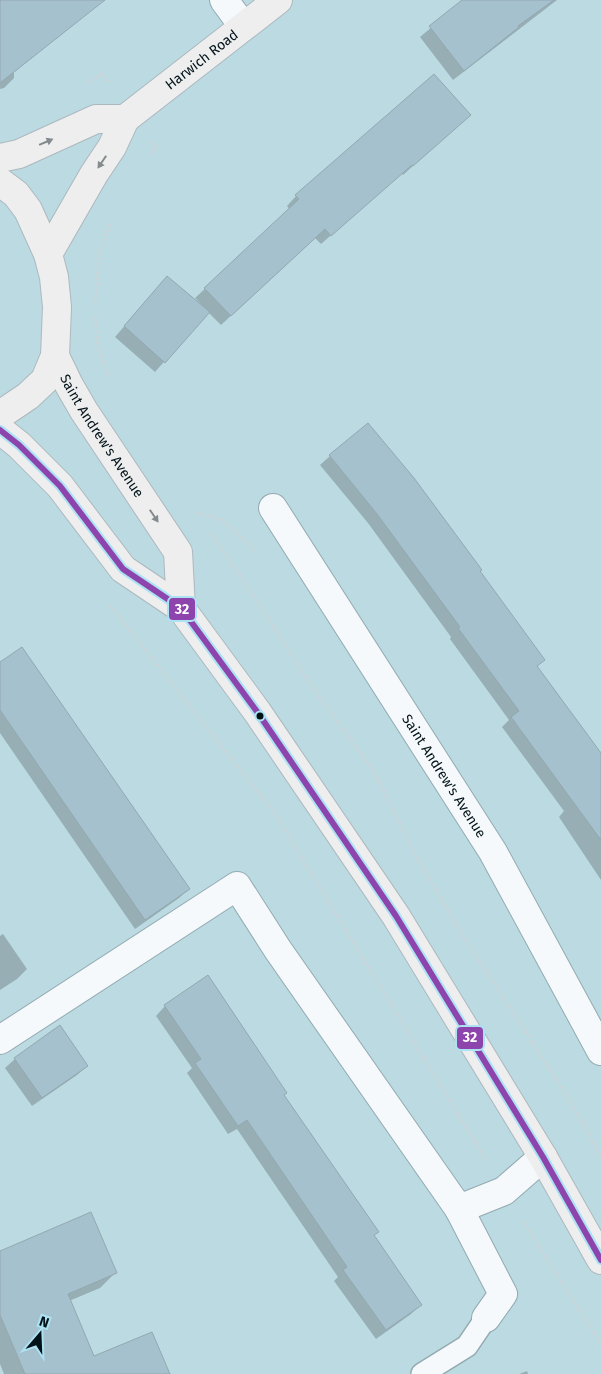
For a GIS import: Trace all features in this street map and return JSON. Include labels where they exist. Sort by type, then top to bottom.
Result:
[{"type":"main road","name":"Harwich Road","points":[[48,254],[90,180],[112,147],[128,116],[278,0]]},
{"type":"main road","points":[[0,158],[19,154],[96,119],[128,116]]},
{"type":"main road","name":"Saint Andrew's Avenue","points":[[0,182],[16,194],[28,210],[48,254],[54,277],[57,307],[55,356],[68,385],[178,552],[181,608]]},
{"type":"main road","points":[[0,414],[28,396],[45,380],[55,356]]},
{"type":"main road","points":[[0,430],[19,445],[60,486],[123,569],[181,608],[258,713],[396,916],[543,1157],[601,1260]]},
{"type":"street","points":[[224,0],[243,26]]},
{"type":"street","name":"Saint Andrew's Avenue","points":[[273,508],[493,852],[601,1051]]},
{"type":"street","points":[[0,1040],[237,886],[278,950],[459,1209],[503,1294],[486,1318]]},
{"type":"street","points":[[459,1209],[504,1191],[543,1157]]},
{"type":"lane","points":[[422,1374],[467,1346],[486,1318]]},
{"type":"path","points":[[86,84],[102,74],[128,116],[156,147],[147,160]]},
{"type":"path","points":[[95,307],[100,251],[112,215]]},
{"type":"path","points":[[94,315],[98,346],[112,386]]},
{"type":"path","points":[[197,513],[202,521]]},
{"type":"path","points":[[208,529],[308,682],[373,770],[416,856],[462,934],[574,1107],[601,1158]]},
{"type":"path","points":[[109,605],[275,814],[504,1191],[601,1344]]},
{"type":"building","points":[[0,0],[105,0],[0,83]]},
{"type":"building","points":[[462,0],[554,0],[518,26],[464,71],[429,26]]},
{"type":"building","points":[[434,74],[471,115],[331,236],[325,229],[231,316],[204,288],[299,199],[295,195]]},
{"type":"building","points":[[167,276],[210,312],[165,363],[124,326]]},
{"type":"building","points":[[368,423],[414,478],[482,570],[480,571],[545,660],[537,666],[601,753],[601,840],[511,717],[519,711],[458,628],[460,627],[377,514],[329,455]]},
{"type":"building","points":[[22,647],[190,889],[145,920],[0,710],[0,662]]},
{"type":"building","points":[[208,975],[287,1093],[284,1095],[379,1232],[374,1235],[422,1305],[386,1330],[343,1270],[347,1267],[247,1120],[238,1126],[195,1063],[201,1059],[164,1005]]},
{"type":"building","points":[[60,1025],[88,1066],[42,1098],[14,1058]]},
{"type":"building","points":[[91,1212],[117,1273],[68,1294],[94,1356],[152,1332],[170,1374],[25,1374],[0,1315],[0,1251]]},
{"type":"transit line","name":"32","points":[[0,430],[19,445],[60,486],[123,569],[181,608],[258,713],[396,916],[543,1157],[601,1260]]}]
